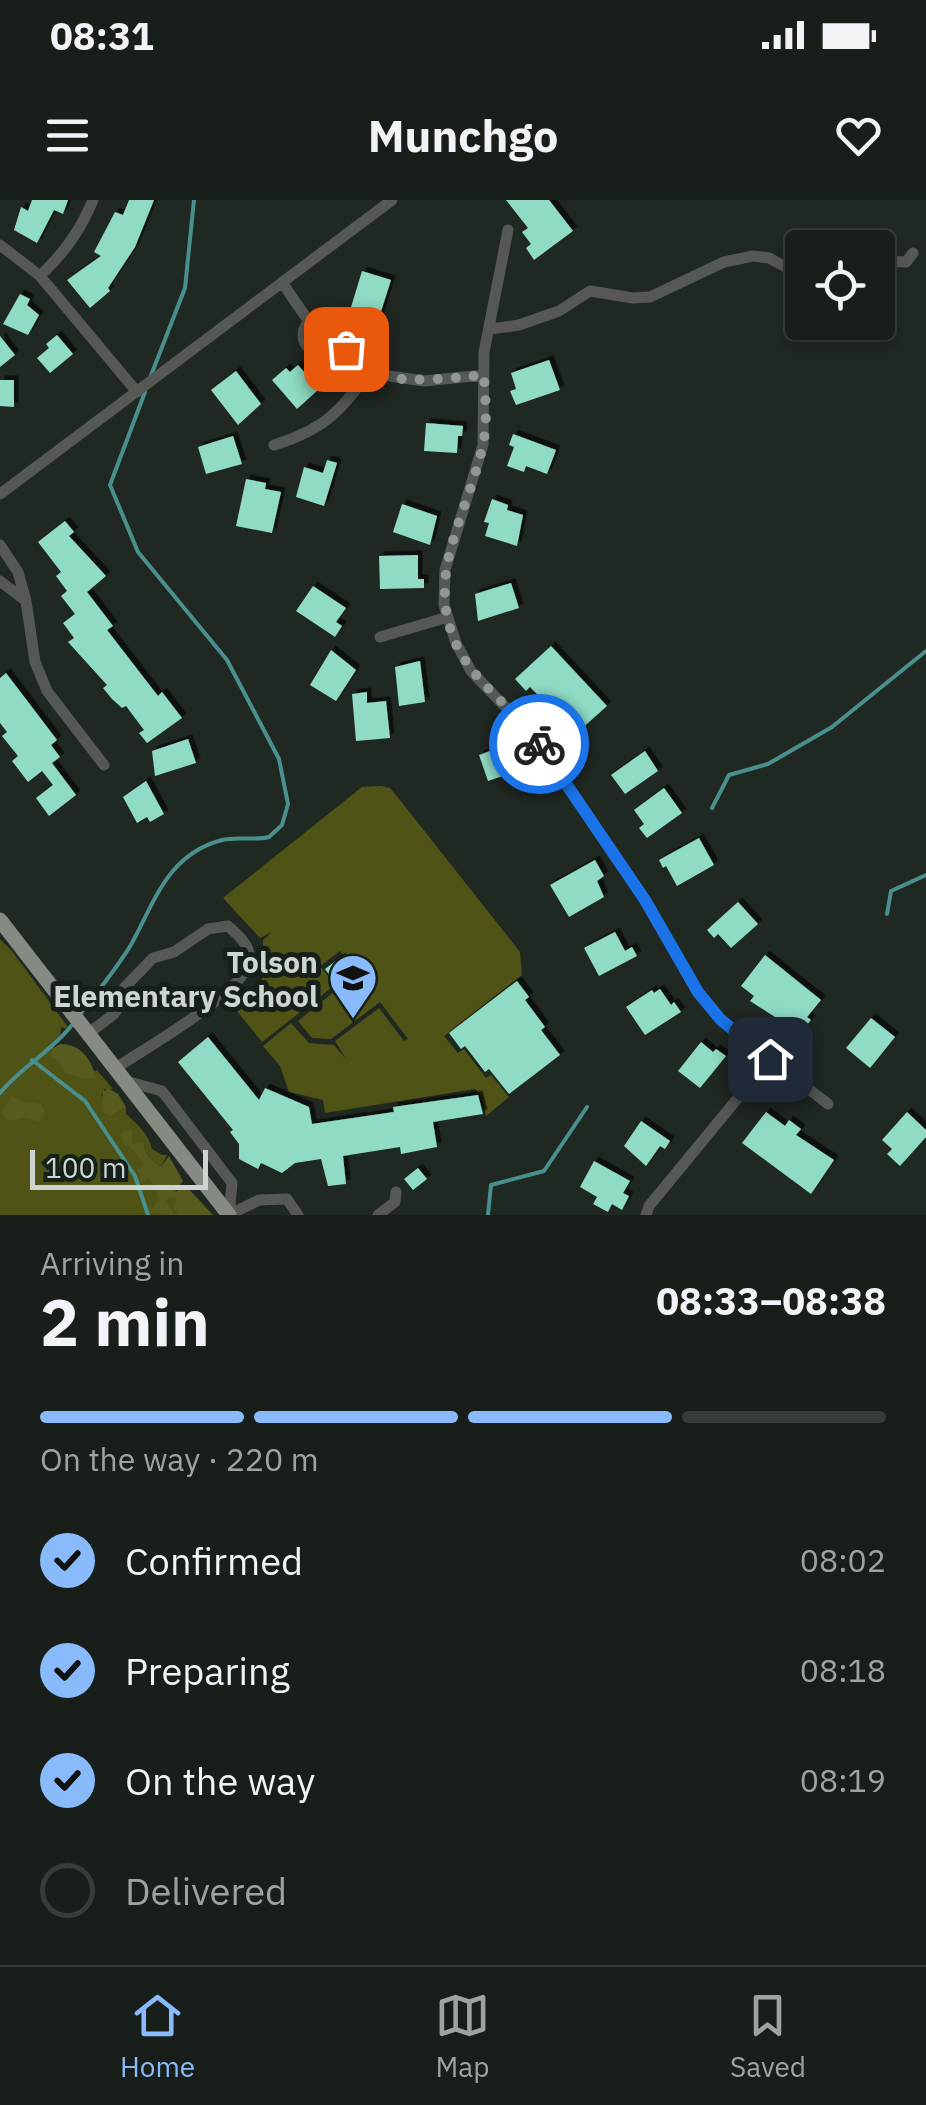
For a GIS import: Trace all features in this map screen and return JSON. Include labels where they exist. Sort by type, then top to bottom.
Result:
[{"type":"main road","points":[[0,920],[229,1215]]},
{"type":"street","points":[[40,276],[62,255],[93,200]]},
{"type":"street","points":[[0,494],[282,282],[376,205],[392,200]]},
{"type":"street","points":[[508,230],[484,352],[483,445],[445,570],[444,605],[456,643],[471,671],[534,737],[645,900],[698,992],[721,1020],[828,1104]]},
{"type":"street","points":[[0,244],[40,276],[137,392]]},
{"type":"street","points":[[895,260],[906,262],[913,253]]},
{"type":"street","points":[[491,329],[519,325],[559,311],[590,291],[650,297],[736,258],[769,258],[785,267]]},
{"type":"street","points":[[282,282],[340,358],[368,373],[424,381],[484,375]]},
{"type":"street","points":[[310,322],[324,318],[334,323],[339,334],[334,347]]},
{"type":"street","points":[[274,445],[322,426],[343,408],[368,373]]},
{"type":"street","points":[[0,545],[4,560],[18,572],[35,662],[47,691],[104,765]]},
{"type":"street","points":[[0,581],[26,602]]},
{"type":"street","points":[[380,637],[448,617]]},
{"type":"street","points":[[89,1033],[114,1014],[124,988],[153,958],[174,952],[208,929],[228,926],[243,939],[250,958],[246,972],[121,1075]]},
{"type":"street","points":[[646,1215],[649,1206],[770,1059]]},
{"type":"street","points":[[378,1215],[395,1202],[396,1192]]},
{"type":"street","points":[[229,1215],[259,1200],[286,1198],[298,1215]]},
{"type":"green space","points":[[381,786],[396,795],[520,952],[522,975],[444,1036],[458,1053],[464,1049],[486,1078],[491,1075],[509,1097],[486,1116],[482,1096],[475,1089],[325,1113],[323,1100],[289,1092],[280,1066],[263,1046],[291,1023],[309,1043],[334,1045],[346,1059],[335,1041],[379,1008],[404,1041],[408,1039],[380,1002],[331,1039],[312,1038],[298,1021],[356,974],[340,951],[320,966],[335,985],[262,1042],[236,1010],[262,989],[263,940],[272,932],[260,938],[223,898],[362,787]]},
{"type":"green space","points":[[0,939],[68,1027],[61,1027],[60,1035],[51,1044],[75,1075],[97,1078],[97,1070],[113,1089],[105,1089],[102,1095],[110,1117],[126,1107],[126,1114],[145,1134],[152,1149],[167,1155],[161,1167],[147,1155],[144,1144],[133,1144],[121,1133],[170,1197],[176,1199],[184,1215],[0,1215]]},
{"type":"green space","points":[[60,1044],[81,1051],[97,1078],[64,1073],[60,1062],[51,1057],[52,1049]]},
{"type":"green space","points":[[108,1088],[118,1094],[126,1107],[110,1117],[102,1110],[103,1092]]},
{"type":"green space","points":[[12,1096],[41,1104],[45,1110],[39,1122],[4,1116],[1,1113]]},
{"type":"green space","points":[[132,1131],[133,1144],[143,1142],[147,1155],[161,1167],[169,1156],[183,1181],[175,1192],[186,1186],[213,1215],[178,1215],[174,1209],[176,1199],[169,1197],[166,1201],[174,1215],[149,1213],[159,1198],[150,1178],[141,1183],[137,1170],[145,1165],[123,1144],[120,1134]]},
{"type":"building","points":[[32,200],[68,200],[63,214],[54,210],[37,243],[14,230],[21,207],[28,211]]},
{"type":"building","points":[[129,200],[154,200],[135,247],[108,288],[110,291],[90,308],[67,280],[101,256],[94,252],[115,212],[123,215]]},
{"type":"building","points":[[506,200],[549,200],[573,231],[534,260],[526,248],[531,244],[522,232],[528,228]]},
{"type":"building","points":[[362,271],[391,280],[378,321],[359,315],[358,319],[348,317]]},
{"type":"building","points":[[20,294],[30,299],[27,305],[39,315],[28,335],[3,324]]},
{"type":"building","points":[[57,335],[73,354],[50,373],[37,358]]},
{"type":"building","points":[[0,336],[15,355],[0,367]]},
{"type":"building","points":[[549,360],[560,390],[516,405],[510,391],[516,389],[511,373]]},
{"type":"building","points":[[298,365],[319,389],[297,409],[272,380],[286,368],[290,372]]},
{"type":"building","points":[[236,371],[261,404],[238,425],[211,390]]},
{"type":"building","points":[[0,380],[14,380],[14,407],[0,406]]},
{"type":"building","points":[[426,423],[463,426],[457,453],[424,451]]},
{"type":"building","points":[[513,434],[556,450],[547,474],[526,466],[524,472],[507,466],[514,447],[509,445]]},
{"type":"building","points":[[233,436],[242,464],[206,474],[198,447]]},
{"type":"building","points":[[327,460],[337,463],[324,506],[296,497],[304,467],[323,473]]},
{"type":"building","points":[[246,479],[266,483],[265,489],[281,492],[272,533],[236,526]]},
{"type":"building","points":[[492,499],[523,515],[517,546],[485,536],[489,523],[484,522]]},
{"type":"building","points":[[402,504],[437,516],[430,545],[393,532]]},
{"type":"building","points":[[65,521],[74,532],[69,536],[106,576],[87,592],[113,626],[107,630],[158,696],[162,692],[182,718],[147,743],[139,733],[144,730],[126,706],[122,708],[112,699],[103,688],[107,685],[68,642],[74,638],[63,623],[75,614],[61,596],[67,591],[56,576],[61,572],[38,542]]},
{"type":"building","points":[[418,555],[418,579],[424,579],[424,588],[380,589],[379,556]]},
{"type":"building","points":[[511,583],[519,608],[478,621],[475,594]]},
{"type":"building","points":[[313,586],[346,608],[336,622],[342,626],[335,637],[296,611]]},
{"type":"building","points":[[551,646],[607,706],[579,731],[567,717],[563,721],[530,687],[526,691],[515,679]]},
{"type":"building","points":[[331,650],[356,670],[336,701],[310,685]]},
{"type":"building","points":[[420,661],[425,702],[399,706],[395,667]]},
{"type":"building","points":[[6,673],[57,740],[51,745],[60,757],[52,763],[76,795],[49,816],[36,798],[53,785],[42,771],[28,782],[12,761],[18,756],[2,736],[7,732],[0,723],[0,678]]},
{"type":"building","points":[[367,692],[367,703],[386,701],[390,738],[356,741],[352,694]]},
{"type":"building","points":[[188,739],[196,763],[155,776],[152,751]]},
{"type":"building","points":[[510,744],[515,757],[521,755],[526,768],[488,781],[479,755]]},
{"type":"building","points":[[645,751],[658,771],[625,794],[611,775]]},
{"type":"building","points":[[146,781],[164,814],[150,822],[147,817],[137,823],[123,797]]},
{"type":"building","points":[[664,788],[682,813],[647,838],[639,828],[644,824],[634,810]]},
{"type":"building","points":[[699,838],[714,865],[677,886],[659,860]]},
{"type":"building","points":[[595,860],[604,876],[597,881],[604,897],[569,917],[550,885]]},
{"type":"building","points":[[738,902],[758,924],[731,948],[718,934],[714,938],[707,930]]},
{"type":"building","points":[[615,932],[625,951],[632,947],[637,956],[599,976],[584,948]]},
{"type":"building","points":[[765,955],[821,1000],[800,1033],[750,1001],[754,996],[741,986]]},
{"type":"building","points":[[341,957],[352,973],[336,985],[325,969]]},
{"type":"building","points":[[517,981],[529,997],[525,1000],[545,1027],[541,1030],[560,1055],[509,1094],[489,1069],[485,1072],[449,1033]]},
{"type":"building","points":[[660,989],[681,1012],[645,1035],[626,1007]]},
{"type":"building","points":[[871,1018],[895,1037],[870,1068],[846,1048]]},
{"type":"building","points":[[208,1037],[259,1100],[265,1088],[309,1107],[312,1124],[478,1095],[483,1114],[433,1122],[437,1147],[401,1154],[400,1147],[343,1156],[346,1184],[328,1186],[321,1159],[295,1163],[282,1173],[261,1163],[258,1169],[239,1159],[239,1144],[230,1132],[233,1130],[178,1062]]},
{"type":"building","points":[[701,1042],[726,1056],[700,1088],[678,1071]]},
{"type":"building","points":[[766,1112],[785,1126],[789,1120],[801,1129],[796,1135],[834,1160],[811,1194],[742,1143]]},
{"type":"building","points":[[907,1112],[926,1130],[926,1137],[900,1166],[887,1154],[892,1149],[882,1140]]},
{"type":"building","points":[[641,1121],[670,1141],[665,1149],[660,1146],[646,1166],[624,1146]]},
{"type":"building","points":[[594,1161],[630,1181],[623,1193],[629,1196],[622,1210],[612,1204],[608,1212],[593,1204],[597,1197],[580,1187]]},
{"type":"building","points":[[418,1168],[427,1179],[413,1190],[404,1179]]},
{"type":"waterway","points":[[150,378],[185,288],[194,200]]},
{"type":"waterway","points":[[81,1013],[126,952],[176,868],[188,856],[222,840],[269,837],[282,825],[288,804],[279,759],[227,660],[138,552],[110,485],[145,392]]},
{"type":"waterway","points":[[712,808],[729,775],[768,764],[832,727],[926,651]]},
{"type":"waterway","points":[[887,914],[891,891],[926,875]]},
{"type":"waterway","points":[[0,1093],[72,1025]]},
{"type":"waterway","points":[[32,1060],[85,1101],[135,1176],[148,1215]]},
{"type":"waterway","points":[[488,1215],[491,1185],[544,1171],[587,1107]]},
{"type":"way so far","points":[[346,349],[334,347],[340,358],[368,373],[424,381],[484,375],[483,445],[452,541],[445,570],[444,605],[456,643],[471,671],[539,744]]},
{"type":"place","name":"Tolson Elementary School","points":[[353,1020]]},
{"type":"route","points":[[539,744],[645,900],[698,992],[721,1020],[770,1059]]}]
